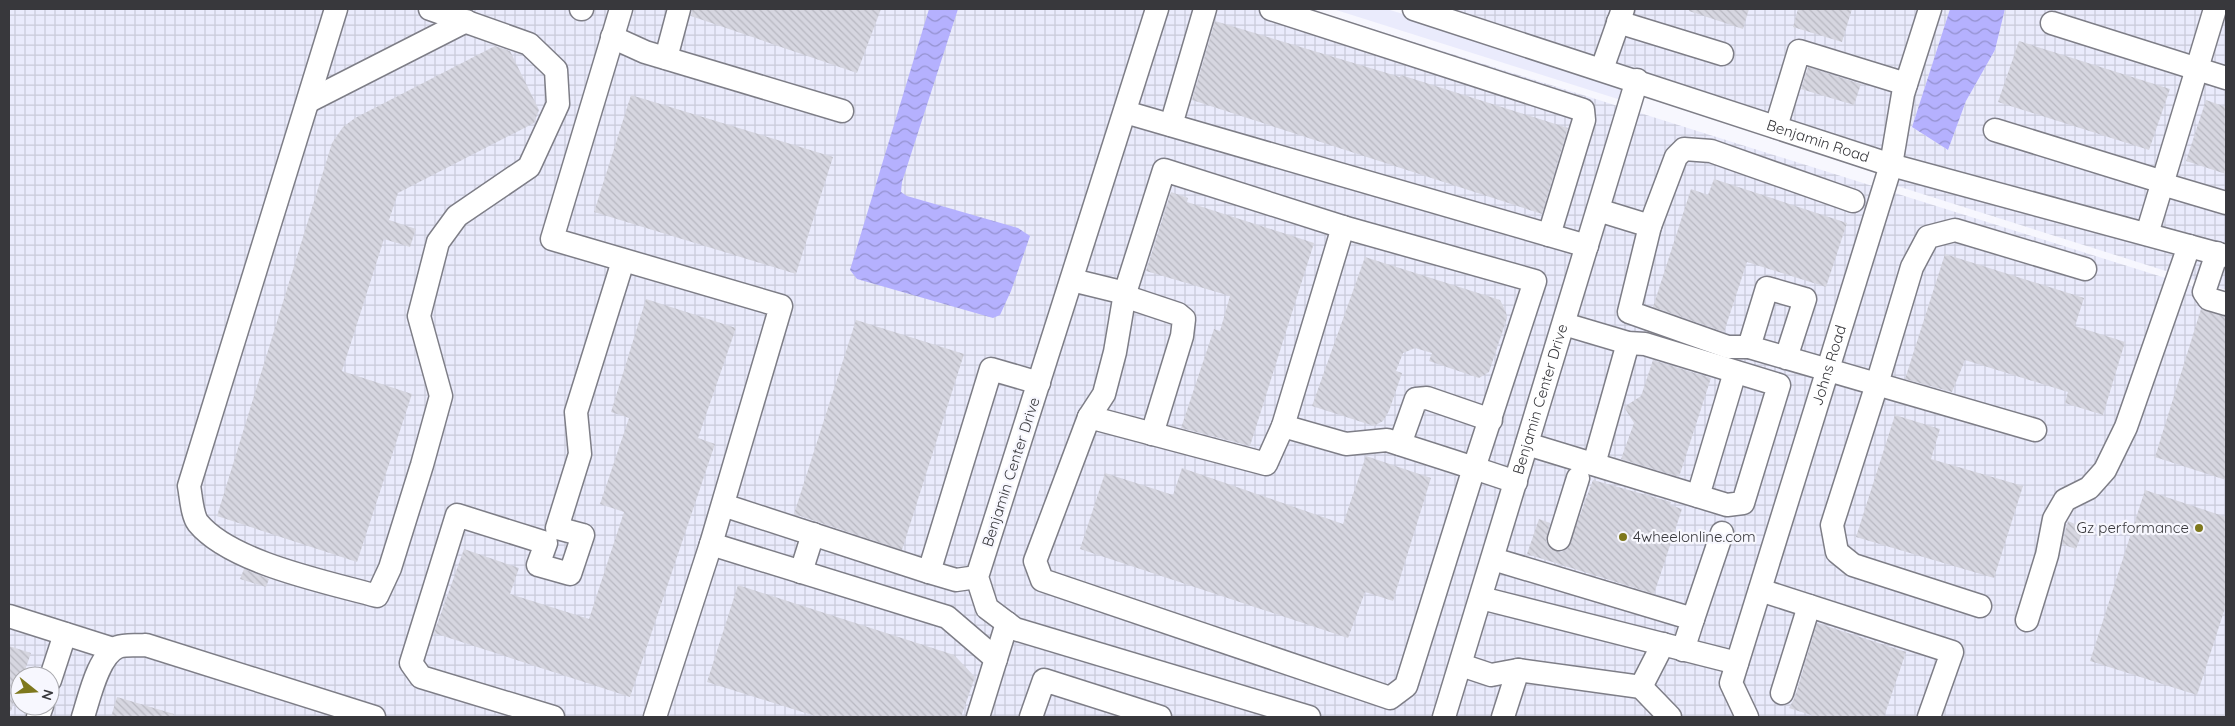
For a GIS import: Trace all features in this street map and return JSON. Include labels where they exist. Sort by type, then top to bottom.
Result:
[{"type":"street","points":[[336,9],[189,486],[197,522],[227,547],[288,571],[377,596],[396,550],[441,396],[420,316],[438,242],[458,216],[529,167],[558,104],[556,70],[529,44],[430,9]]},
{"type":"street","points":[[621,9],[552,238],[623,261],[781,306],[723,505],[655,717]]},
{"type":"street","points":[[666,58],[679,9]]},
{"type":"street","name":"Benjamin Center Drive","points":[[977,577],[1157,9]]},
{"type":"street","points":[[1170,125],[1205,9]]},
{"type":"street","points":[[1271,9],[1583,110],[1584,120],[1549,235]]},
{"type":"street","name":"Benjamin Road","points":[[1414,9],[1637,80],[1891,166],[2222,254]]},
{"type":"street","name":"Johns Road","points":[[1747,717],[1731,682],[1891,166],[1906,84],[1930,9]]},
{"type":"street","points":[[2146,234],[2215,9]]},
{"type":"street","points":[[1602,69],[1621,15],[1722,54]]},
{"type":"street","points":[[308,100],[466,21]]},
{"type":"street","points":[[2052,23],[2226,78]]},
{"type":"street","points":[[612,38],[645,52],[842,111]]},
{"type":"street","points":[[1776,127],[1799,51],[1906,84]]},
{"type":"street","name":"Benjamin Center Drive","points":[[1444,717],[1637,80]]},
{"type":"street","points":[[1125,112],[1587,246]]},
{"type":"street","points":[[1995,130],[2226,203]]},
{"type":"street","points":[[1853,201],[1711,151],[1684,149],[1676,157],[1650,226],[1629,312],[1728,347],[1748,347],[2035,430]]},
{"type":"street","points":[[1164,170],[1343,227],[1535,281],[1406,686],[1390,698],[1042,580],[1035,561],[1088,417],[1104,394],[1115,352],[1125,294],[1164,170]]},
{"type":"street","points":[[1598,210],[1650,226]]},
{"type":"street","points":[[1088,417],[1266,464],[1283,426],[1343,227]]},
{"type":"street","points":[[1980,606],[1853,565],[1837,552],[1832,525],[1912,267],[1928,236],[1955,230],[2085,269]]},
{"type":"street","points":[[2027,620],[2047,555],[2054,519],[2065,500],[2089,488],[2105,470],[2126,427],[2189,246]]},
{"type":"street","points":[[2222,254],[2204,292],[2209,299],[2226,304]]},
{"type":"street","points":[[553,717],[421,677],[411,663],[457,514],[551,536],[580,454],[576,412],[623,261]]},
{"type":"street","points":[[1072,280],[1125,294],[1178,314],[1184,319],[1182,336],[1152,434]]},
{"type":"street","points":[[1748,347],[1767,288],[1804,299],[1786,358]]},
{"type":"street","points":[[1527,444],[1586,471],[1698,496],[1727,505],[1743,503],[1779,385],[1645,344],[1628,343],[1564,324]]},
{"type":"street","points":[[1548,575],[1586,471],[1628,343]]},
{"type":"street","points":[[928,572],[991,369],[1039,383]]},
{"type":"street","points":[[1698,496],[1735,372]]},
{"type":"street","points":[[1400,444],[1416,399],[1427,398],[1490,420]]},
{"type":"street","points":[[1283,426],[1346,444],[1387,440],[1516,482]]},
{"type":"street","points":[[723,505],[956,580],[977,577],[987,608],[1015,629],[1309,717]]},
{"type":"street","points":[[1641,687],[1693,619],[1722,533]]},
{"type":"street","points":[[801,572],[813,534]]},
{"type":"street","points":[[711,544],[947,617],[996,659]]},
{"type":"street","points":[[1493,559],[1693,619]]},
{"type":"street","points":[[1760,590],[1952,652],[1929,717]]},
{"type":"street","points":[[1481,598],[1737,663]]},
{"type":"street","points":[[1782,694],[1809,606]]},
{"type":"street","points":[[9,616],[113,649]]},
{"type":"street","points":[[978,717],[1007,623]]},
{"type":"street","points":[[55,666],[65,634]]},
{"type":"street","points":[[83,717],[100,666],[113,649],[120,646],[146,646],[374,717]]},
{"type":"street","points":[[1461,665],[1490,675],[1518,670],[1641,687],[1670,717]]},
{"type":"street","points":[[1503,717],[1518,670]]},
{"type":"street","points":[[1031,717],[1044,680],[1160,717]]},
{"type":"shaded area","points":[[9,9],[1309,9],[2226,297],[2226,717],[9,717]]},
{"type":"shaded area","points":[[1333,9],[1387,9],[1625,85],[1621,100]]},
{"type":"shaded area","points":[[1442,9],[1920,9],[1883,154],[1647,75],[1647,72]]},
{"type":"shaded area","points":[[1940,9],[1950,9],[1912,127],[1948,150],[1966,101],[1995,50],[2005,9],[2226,9],[2226,247],[1901,160],[1912,96]]},
{"type":"shaded area","points":[[1897,176],[2226,264],[2226,290],[1894,185]]},
{"type":"water","points":[[929,9],[958,9],[902,182],[901,192],[907,196],[1018,228],[1030,236],[1011,291],[1000,315],[993,318],[857,279],[850,270]]},
{"type":"water","points":[[1950,9],[2005,9],[1995,50],[1966,101],[1948,150],[1912,127]]},
{"type":"building","points":[[692,9],[881,9],[857,73],[691,16]]},
{"type":"building","points":[[1689,9],[1749,9],[1743,29],[1689,11]]},
{"type":"building","points":[[1798,9],[1852,9],[1842,42],[1793,27]]},
{"type":"building","points":[[1215,21],[1400,77],[1401,75],[1568,128],[1542,214],[1192,100]]},
{"type":"building","points":[[2019,41],[2170,89],[2149,150],[1998,102]]},
{"type":"building","points":[[495,46],[510,51],[539,110],[534,123],[398,193],[389,220],[416,229],[410,247],[384,239],[342,371],[412,394],[357,562],[217,516],[332,143],[343,127],[355,118]]},
{"type":"building","points":[[1808,67],[1861,84],[1854,105],[1801,89]]},
{"type":"building","points":[[631,95],[833,157],[796,274],[594,212]]},
{"type":"building","points":[[2206,100],[2226,107],[2226,174],[2186,161]]},
{"type":"building","points":[[1714,179],[1847,223],[1826,287],[1747,262],[1724,332],[1653,307],[1691,189],[1708,195]]},
{"type":"building","points":[[1171,192],[1188,198],[1187,202],[1314,243],[1250,446],[1181,428],[1214,329],[1220,331],[1230,296],[1146,271]]},
{"type":"building","points":[[1945,254],[2084,298],[2075,326],[2125,342],[2103,415],[2065,403],[2068,392],[1965,360],[1952,392],[1905,379]]},
{"type":"building","points":[[1365,257],[1500,300],[1507,318],[1489,372],[1479,378],[1429,361],[1432,353],[1415,348],[1403,353],[1396,371],[1402,373],[1389,411],[1383,421],[1374,426],[1312,406]]},
{"type":"building","points":[[646,299],[736,328],[698,438],[715,444],[630,697],[434,633],[464,549],[519,568],[510,594],[589,619],[624,512],[600,504],[629,418],[611,412]]},
{"type":"building","points":[[2201,309],[2226,317],[2226,480],[2155,457]]},
{"type":"building","points":[[856,320],[964,354],[902,550],[794,514]]},
{"type":"building","points":[[1653,360],[1711,378],[1679,477],[1621,459],[1634,423],[1624,407],[1641,396]]},
{"type":"building","points":[[1895,415],[1940,429],[1931,459],[2023,486],[1994,578],[1856,537]]},
{"type":"building","points":[[1366,456],[1431,478],[1393,601],[1365,592],[1348,638],[1080,549],[1105,473],[1173,495],[1182,468],[1343,524]]},
{"type":"building","name":"4wheelonline.com","points":[[1593,480],[1671,502],[1670,505],[1682,509],[1654,594],[1527,554],[1539,519],[1550,523],[1546,541],[1550,548],[1561,552],[1568,548]]},
{"type":"building","points":[[2145,490],[2226,517],[2226,605],[2197,695],[2090,661]]},
{"type":"building","points":[[2068,521],[2084,528],[2076,549],[2062,544]]},
{"type":"building","points":[[244,569],[269,579],[266,587],[240,579]]},
{"type":"building","points":[[738,585],[954,655],[975,677],[961,717],[818,717],[707,682]]},
{"type":"building","points":[[1817,623],[1906,652],[1884,717],[1817,717],[1789,708],[1795,697]]},
{"type":"building","points":[[9,646],[31,653],[26,666],[10,666],[9,711]]},
{"type":"building","points":[[117,697],[174,714],[173,717],[111,717]]},
{"type":"place","name":"Gz performance","points":[[2199,528]]},
{"type":"place","name":"4wheelonline.com","points":[[1623,537]]}]
